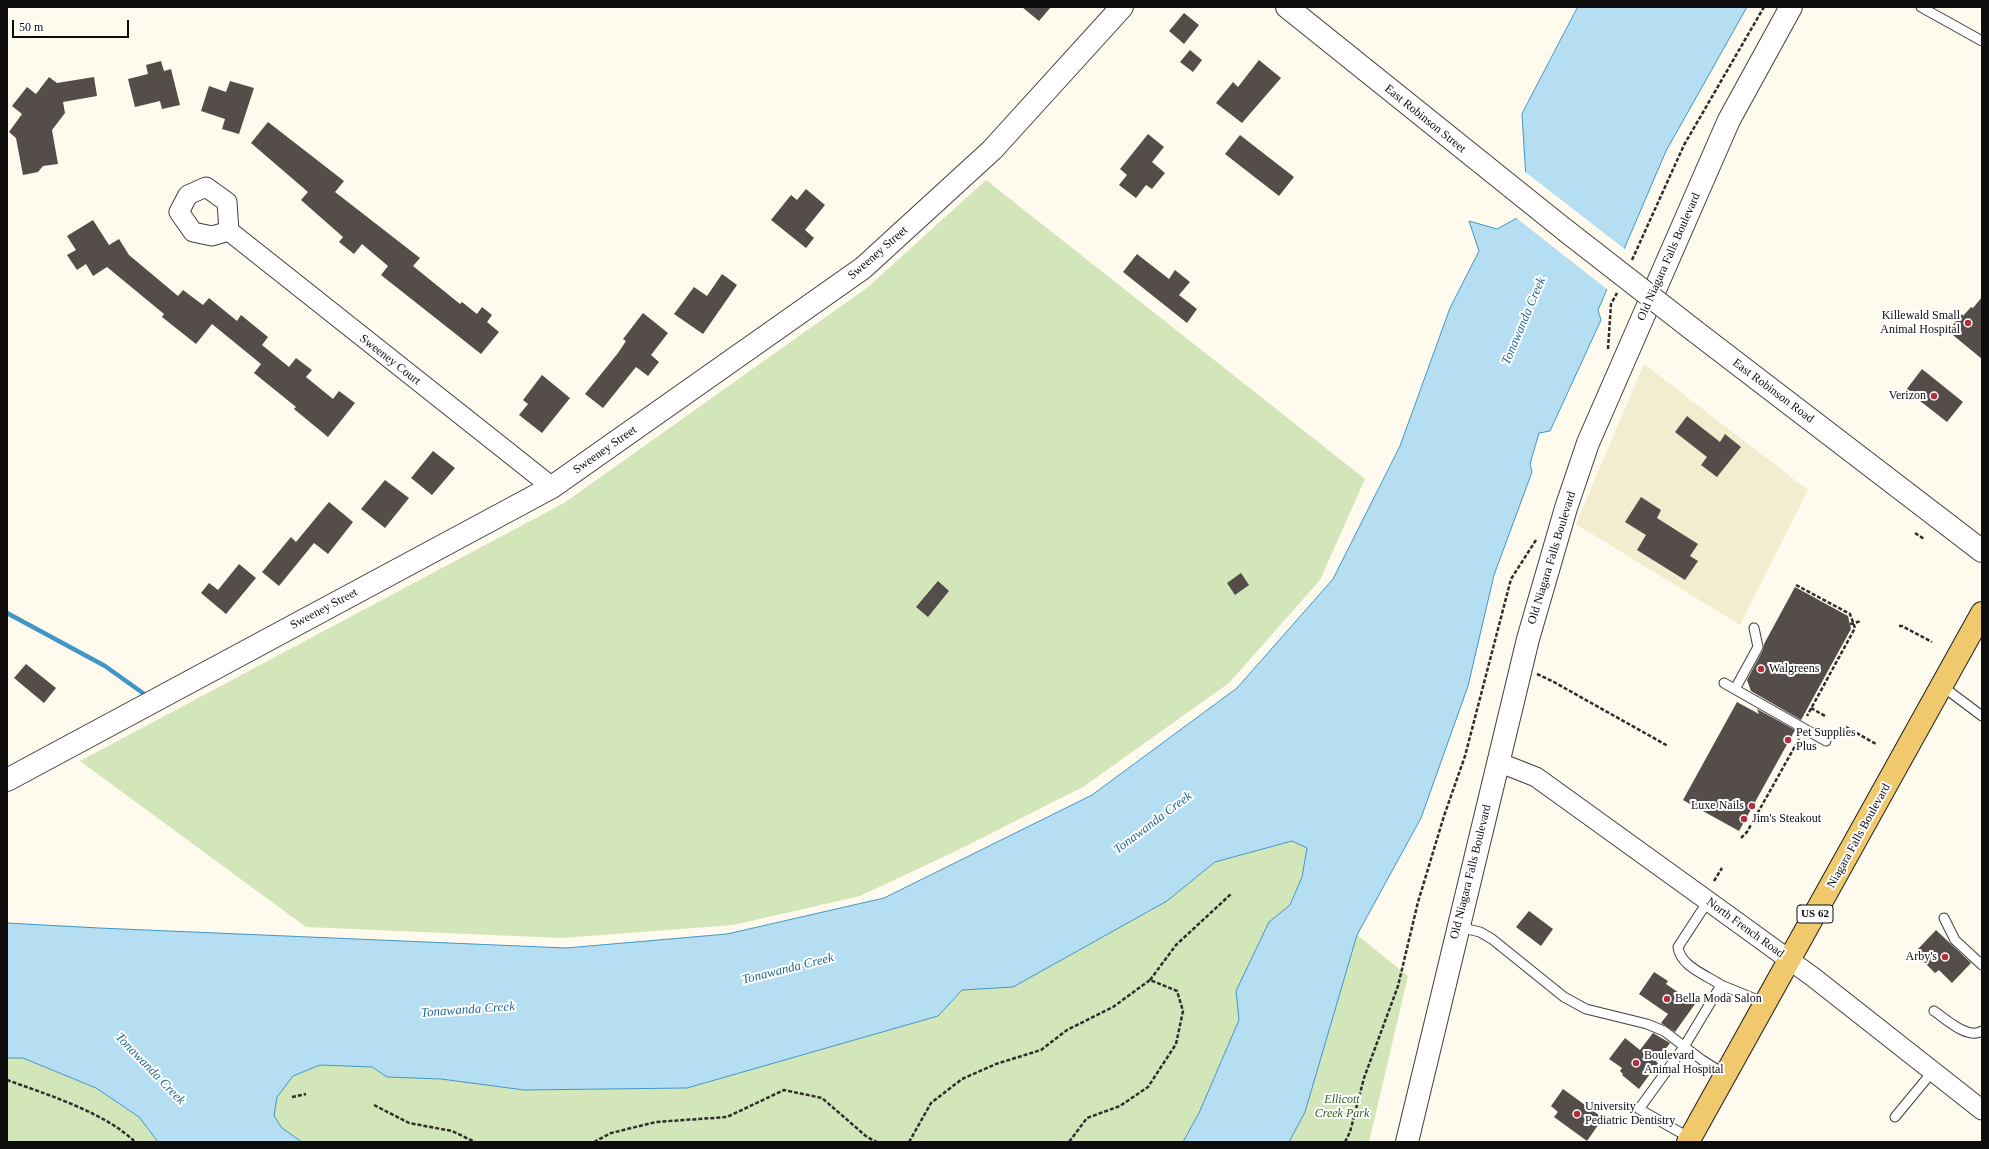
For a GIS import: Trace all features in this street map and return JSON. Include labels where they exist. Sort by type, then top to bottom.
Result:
[{"type":"main road","name":"Niagara Falls Boulevard","points":[[1689,1140],[1982,613]]},
{"type":"street","name":"Sweeney Street","points":[[7,780],[552,487],[863,268],[992,150],[1122,7]]},
{"type":"street","name":"East Robinson Street","points":[[1287,7],[1565,230]]},
{"type":"street","name":"Old Niagara Falls Boulevard","points":[[1407,1142],[1498,762],[1546,573],[1588,443],[1729,120],[1791,7]]},
{"type":"street","name":"East Robinson Road","points":[[1565,230],[1982,551]]},
{"type":"street","name":"Sweeney Court","points":[[229,231],[552,487]]},
{"type":"street","name":"North French Road","points":[[1498,762],[1536,777],[1790,960],[1982,1110]]},
{"type":"lane","points":[[1921,7],[1982,41]]},
{"type":"lane","points":[[1735,689],[1758,647],[1754,628]]},
{"type":"lane","points":[[1724,682],[1826,741]]},
{"type":"lane","points":[[1942,686],[1982,716]]},
{"type":"lane","points":[[1708,902],[1678,947],[1679,954],[1684,962],[1721,985],[1766,1003]]},
{"type":"lane","points":[[1944,918],[1955,940],[1982,965]]},
{"type":"lane","points":[[1458,926],[1480,932],[1492,939],[1564,997],[1586,1009],[1647,1024],[1664,1031],[1684,1047],[1726,1075]]},
{"type":"lane","points":[[1689,1140],[1639,1109],[1684,1047],[1721,985]]},
{"type":"lane","points":[[1934,1011],[1970,1033],[1978,1034],[1982,1031]]},
{"type":"lane","points":[[1895,1117],[1932,1071]]},
{"type":"path","points":[[1915,533],[1924,539]]},
{"type":"path","points":[[1796,585],[1850,614],[1851,623],[1855,628],[1806,716]]},
{"type":"path","points":[[1851,623],[1861,621]]},
{"type":"path","points":[[1899,626],[1902,626],[1932,642]]},
{"type":"path","points":[[1535,673],[1668,746]]},
{"type":"path","points":[[1811,708],[1826,716]]},
{"type":"path","points":[[1846,727],[1876,744]]},
{"type":"path","points":[[1742,838],[1747,832],[1800,738]]},
{"type":"path","points":[[1714,881],[1722,868]]},
{"type":"path","points":[[909,1142],[931,1103],[962,1079],[996,1064],[1041,1050],[1067,1030],[1113,1007],[1150,980],[1176,945],[1231,894]]},
{"type":"path","points":[[1068,1142],[1087,1118],[1120,1106],[1148,1087],[1176,1044],[1183,1011],[1177,991],[1150,980]]},
{"type":"path","points":[[7,1080],[65,1102],[123,1130],[135,1142]]},
{"type":"path","points":[[594,1142],[611,1133],[656,1122],[727,1117],[784,1090],[822,1098],[867,1138],[877,1142]]},
{"type":"path","points":[[292,1097],[306,1094]]},
{"type":"path","points":[[374,1105],[409,1123],[452,1131],[475,1142]]},
{"type":"shaded area","points":[[1644,364],[1808,490],[1740,625],[1576,524]]},
{"type":"green space","points":[[986,180],[1365,479],[1320,580],[1229,683],[1083,787],[956,851],[860,896],[733,925],[562,938],[306,927],[80,761],[564,503],[868,287]]},
{"type":"green space","points":[[1292,841],[1307,848],[1302,877],[1290,905],[1269,922],[1236,991],[1239,1020],[1199,1113],[1183,1142],[302,1142],[282,1128],[273,1116],[277,1097],[293,1076],[320,1065],[372,1067],[387,1077],[441,1079],[524,1090],[687,1088],[938,1016],[962,990],[1013,987],[1167,901],[1215,862]]},
{"type":"green space","name":"Ellicott Creek Park","points":[[1357,935],[1408,976],[1369,1142],[1289,1142],[1305,1112]]},
{"type":"green space","points":[[7,1058],[23,1058],[96,1088],[139,1117],[158,1142],[7,1142]]},
{"type":"water","name":"Tonawanda Creek","points":[[1578,7],[1747,7],[1666,151],[1598,310],[1601,320],[1550,431],[1539,433],[1530,464],[1532,472],[1494,575],[1468,686],[1421,818],[1357,935],[1305,1112],[1289,1142],[1183,1142],[1199,1113],[1239,1020],[1236,991],[1269,922],[1290,905],[1302,877],[1307,848],[1292,841],[1215,862],[1167,901],[1013,987],[962,990],[938,1016],[687,1088],[524,1090],[441,1079],[387,1077],[372,1067],[320,1065],[293,1076],[277,1097],[274,1116],[282,1128],[302,1142],[158,1142],[139,1117],[96,1088],[23,1058],[7,1058],[7,923],[566,948],[727,934],[884,898],[1092,795],[1237,688],[1333,579],[1400,446],[1450,308],[1479,251],[1469,221],[1497,229],[1528,212],[1522,114]]},
{"type":"pier","points":[[1524,171],[1626,250],[1608,290],[1515,217],[1526,211]]},
{"type":"building","points":[[1022,7],[1051,7],[1039,21]]},
{"type":"building","points":[[1184,13],[1199,25],[1184,44],[1169,31]]},
{"type":"building","points":[[1190,50],[1202,60],[1193,72],[1180,62]]},
{"type":"building","points":[[1259,60],[1281,78],[1242,123],[1216,103],[1233,82],[1238,87]]},
{"type":"building","points":[[161,61],[164,71],[171,69],[180,105],[162,109],[160,101],[135,107],[128,79],[148,74],[146,65]]},
{"type":"building","points":[[49,77],[57,83],[94,77],[97,96],[63,102],[65,113],[52,130],[58,164],[43,166],[38,172],[23,175],[16,138],[9,132],[22,114],[12,106],[27,87],[36,94]]},
{"type":"building","points":[[230,81],[254,88],[239,134],[222,129],[225,119],[201,111],[209,86],[226,92]]},
{"type":"building","points":[[268,122],[344,181],[335,192],[420,258],[413,266],[460,304],[462,302],[477,314],[482,307],[492,315],[487,322],[499,332],[481,354],[381,275],[388,266],[362,244],[354,254],[339,242],[343,237],[301,200],[308,192],[251,143]]},
{"type":"building","points":[[1148,134],[1164,147],[1152,162],[1165,173],[1152,189],[1146,185],[1136,198],[1119,185],[1127,175],[1120,169]]},
{"type":"building","points":[[1240,135],[1294,177],[1279,196],[1225,154]]},
{"type":"building","points":[[806,189],[825,205],[805,230],[814,238],[806,248],[771,220],[791,195],[797,200]]},
{"type":"building","points":[[93,220],[109,245],[119,239],[129,255],[178,296],[183,290],[203,305],[209,298],[237,321],[241,315],[268,337],[262,345],[289,367],[296,358],[312,370],[306,377],[333,399],[339,391],[355,403],[328,437],[294,409],[296,407],[254,373],[261,364],[212,324],[196,344],[162,317],[164,314],[107,267],[93,276],[86,264],[77,270],[67,255],[76,250],[67,236]]},
{"type":"building","points":[[1137,254],[1169,279],[1175,270],[1190,282],[1179,295],[1197,309],[1187,323],[1123,272]]},
{"type":"building","points":[[722,274],[737,285],[703,334],[674,314],[694,287],[707,296]]},
{"type":"building","name":"Killewald Small Animal Hospital","points":[[1982,297],[1982,359],[1948,331],[1962,314],[1963,316],[1971,307],[1973,308]]},
{"type":"building","points":[[643,313],[668,333],[651,355],[659,362],[648,376],[636,367],[603,408],[585,394],[618,353],[626,341],[623,339]]},
{"type":"building","name":"Verizon","points":[[1922,369],[1963,402],[1947,422],[1906,390]]},
{"type":"building","points":[[542,375],[570,398],[542,433],[519,415],[528,404],[523,400]]},
{"type":"building","points":[[1687,416],[1720,442],[1725,434],[1741,447],[1717,477],[1701,465],[1707,457],[1675,432]]},
{"type":"building","points":[[433,451],[455,468],[432,495],[411,478]]},
{"type":"building","points":[[385,480],[409,498],[385,528],[361,509]]},
{"type":"building","points":[[1641,497],[1661,510],[1657,518],[1698,544],[1690,556],[1698,561],[1685,580],[1637,550],[1646,535],[1625,522]]},
{"type":"building","points":[[329,502],[353,522],[328,554],[314,543],[279,586],[262,572],[291,537],[296,542]]},
{"type":"building","points":[[239,564],[256,578],[226,614],[201,593],[209,583],[218,590]]},
{"type":"building","points":[[1241,573],[1249,585],[1235,595],[1227,583]]},
{"type":"building","points":[[938,581],[949,591],[928,617],[916,607]]},
{"type":"building","name":"Walgreens","points":[[1795,587],[1848,616],[1851,629],[1801,720],[1751,691],[1747,680],[1763,650],[1764,644]]},
{"type":"building","points":[[26,664],[56,688],[44,703],[14,678]]},
{"type":"building","points":[[1737,702],[1759,714],[1757,709],[1795,730],[1739,831],[1683,800]]},
{"type":"building","points":[[1529,911],[1553,929],[1541,946],[1516,927]]},
{"type":"building","name":"Arby's","points":[[1936,930],[1971,963],[1952,983],[1939,970],[1935,973],[1925,963],[1928,960],[1917,950]]},
{"type":"building","name":"Bella Moda Salon","points":[[1654,972],[1668,981],[1666,984],[1695,1004],[1675,1032],[1661,1023],[1668,1014],[1639,994]]},
{"type":"building","name":"Boulevard Animal Hospital","points":[[1653,1033],[1670,1043],[1656,1062],[1658,1063],[1639,1089],[1622,1075],[1623,1074],[1620,1071],[1622,1068],[1609,1059],[1625,1038],[1640,1050]]},
{"type":"building","name":"University Pediatric Dentistry","points":[[1563,1089],[1603,1118],[1587,1141],[1554,1117],[1558,1112],[1551,1106]]},
{"type":"waterway","points":[[7,613],[105,666],[147,696]]},
{"type":"place","name":"Killewald Small Animal Hospital","points":[[1968,323]]},
{"type":"place","name":"Verizon","points":[[1934,396]]},
{"type":"place","name":"Walgreens","points":[[1761,669]]},
{"type":"place","name":"Pet Supplies Plus","points":[[1788,740]]},
{"type":"place","name":"Luxe Nails","points":[[1752,806]]},
{"type":"place","name":"Jim's Steakout","points":[[1744,819]]},
{"type":"place","name":"Arby's","points":[[1945,957]]},
{"type":"place","name":"Bella Moda Salon","points":[[1667,999]]},
{"type":"place","name":"Boulevard Animal Hospital","points":[[1636,1063]]},
{"type":"place","name":"University Pediatric Dentistry","points":[[1577,1114]]}]
